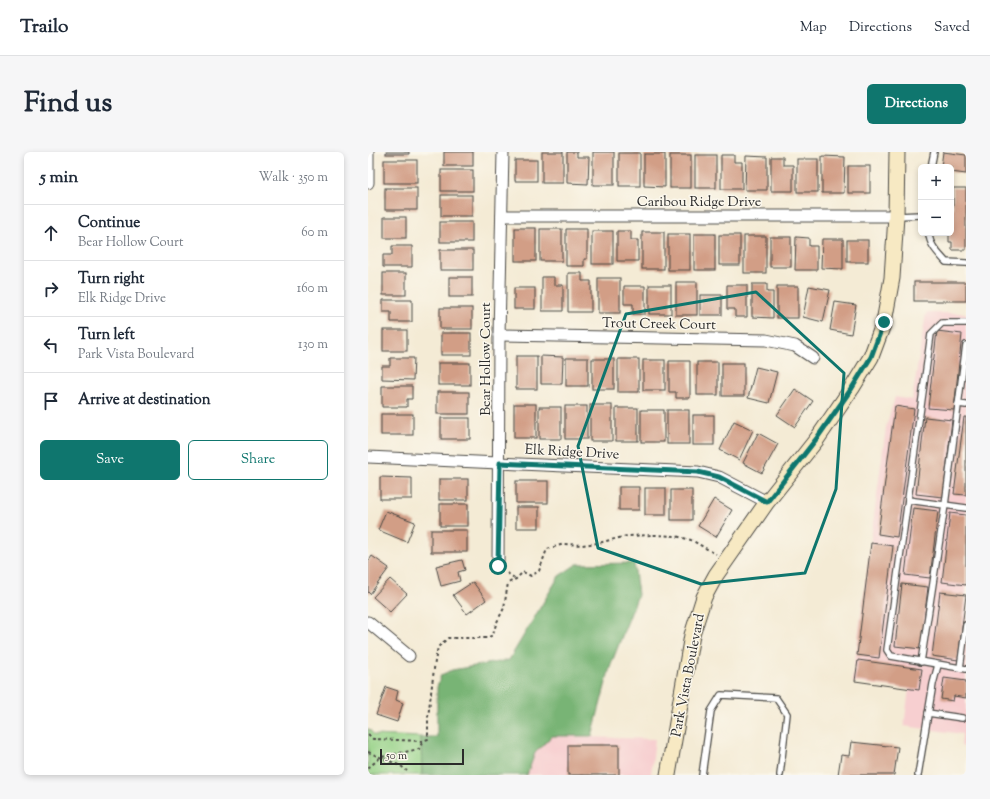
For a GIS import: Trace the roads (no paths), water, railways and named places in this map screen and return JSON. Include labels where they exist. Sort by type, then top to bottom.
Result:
[{"type":"street","points":[[368,152],[368,182]]},
{"type":"street","name":"Bear Hollow Court","points":[[498,566],[503,152]]},
{"type":"street","name":"Park Vista Boulevard","points":[[668,775],[692,635],[704,596],[726,560],[767,502],[817,438],[852,388],[871,357],[884,322],[892,278],[896,216],[897,152]]},
{"type":"street","name":"Caribou Ridge Drive","points":[[502,216],[896,216]]},
{"type":"street","name":"Trout Creek Court","points":[[500,335],[766,340],[795,346],[813,358]]},
{"type":"street","name":"Elk Ridge Drive","points":[[368,457],[698,472],[719,477],[767,502]]},
{"type":"street","points":[[368,622],[409,656]]},
{"type":"lane","points":[[932,164],[934,152]]},
{"type":"lane","points":[[896,216],[918,215]]},
{"type":"lane","points":[[929,236],[935,250],[946,262],[966,263]]},
{"type":"lane","points":[[966,323],[942,322],[931,334],[887,650],[891,656],[963,669],[966,625]]},
{"type":"lane","points":[[921,662],[945,505],[966,345]]},
{"type":"lane","points":[[958,404],[966,405]]},
{"type":"lane","points":[[908,500],[966,508]]},
{"type":"lane","points":[[918,775],[938,665]]},
{"type":"lane","points":[[702,775],[711,710],[722,694],[776,698],[787,714],[780,775]]},
{"type":"lane","points":[[928,714],[962,718]]}]
